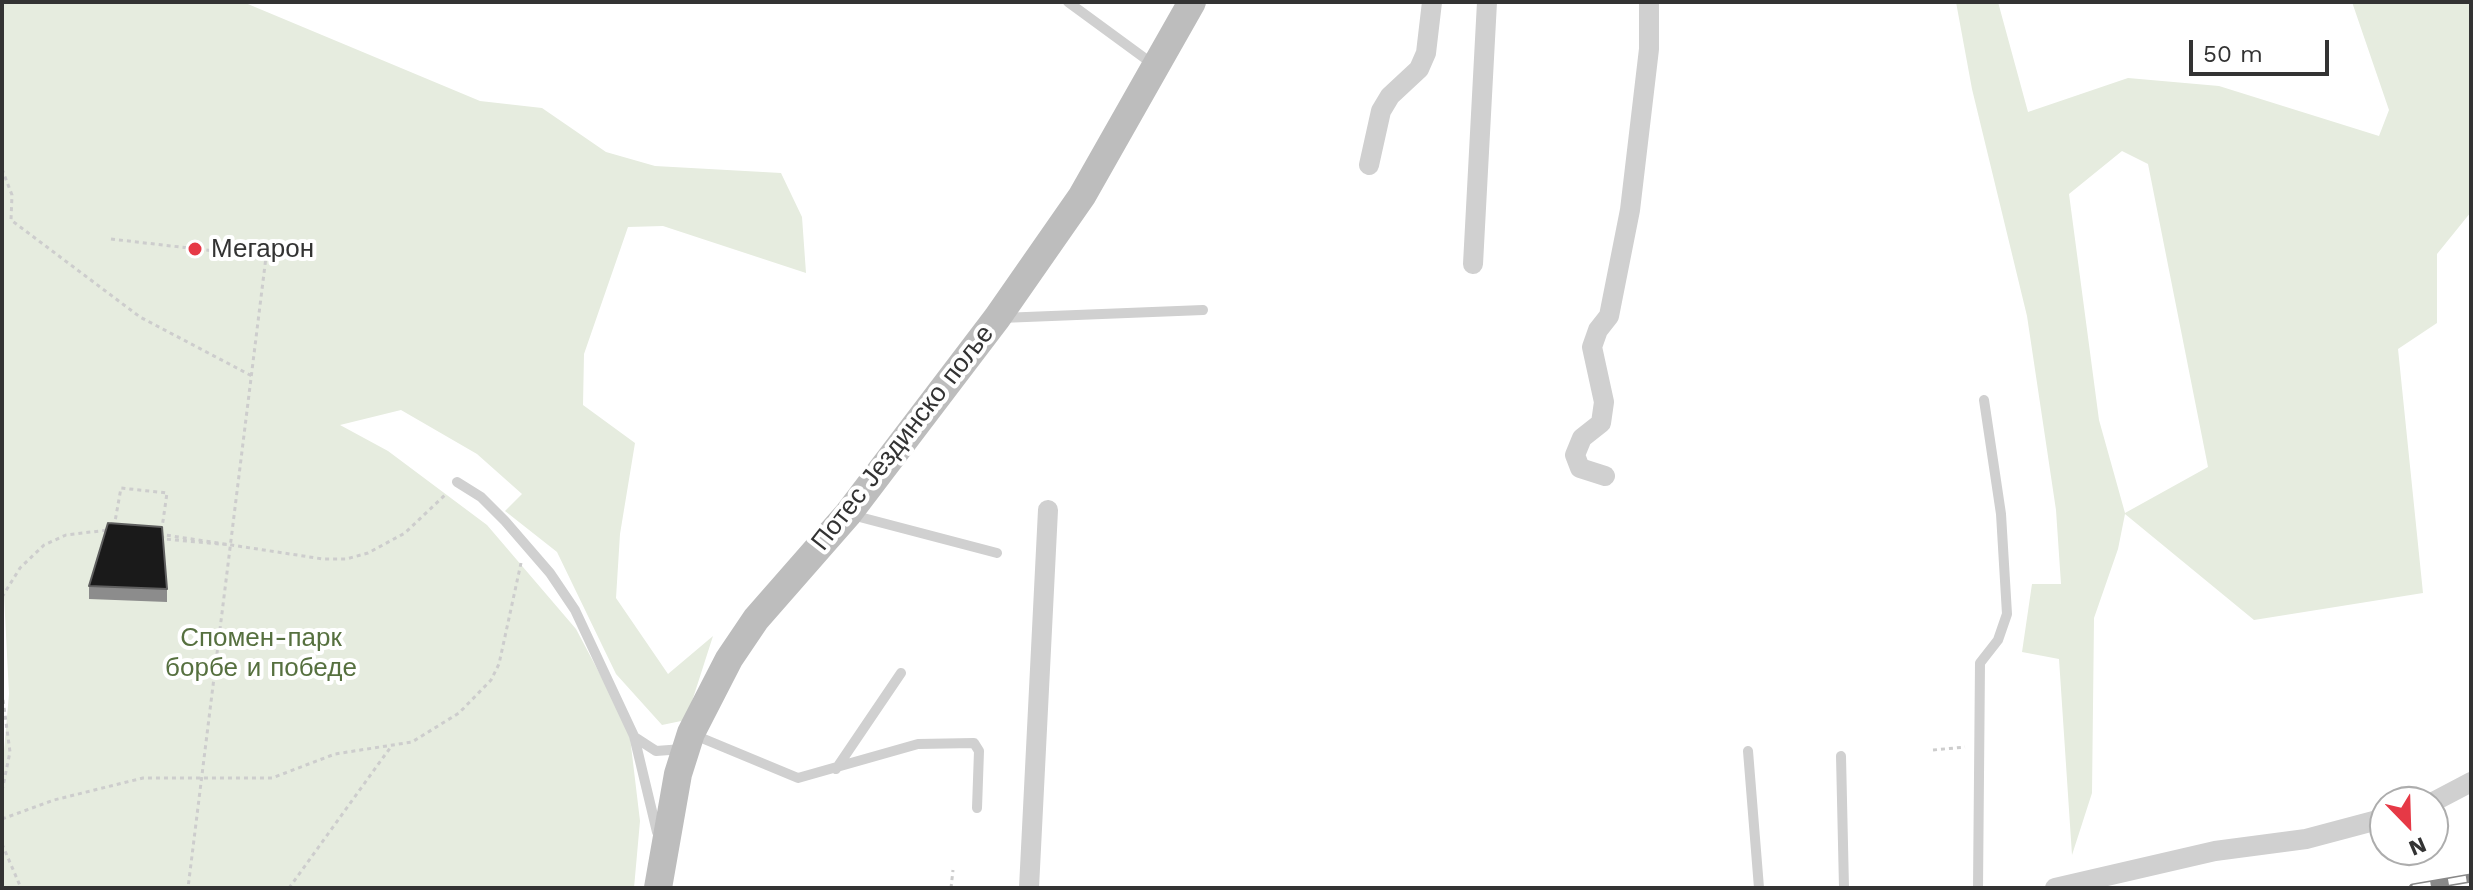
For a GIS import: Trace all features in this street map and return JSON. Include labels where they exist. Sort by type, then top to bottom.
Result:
[{"type":"main road","name":"Потес Јездинско поље","points":[[658,888],[662,854],[688,741],[729,659],[756,619],[848,514],[997,318],[1082,196],[1192,2]]},
{"type":"street","points":[[1369,165],[1381,111],[1390,96],[1419,69],[1426,53],[1432,2]]},
{"type":"street","points":[[1473,264],[1487,2]]},
{"type":"street","points":[[1605,476],[1580,468],[1575,455],[1582,438],[1601,423],[1604,402],[1592,347],[1598,330],[1609,316],[1630,210],[1649,49],[1649,2]]},
{"type":"street","points":[[1029,888],[1048,510]]},
{"type":"street","points":[[2449,794],[2471,782]]},
{"type":"street","points":[[2055,888],[2215,851],[2306,839],[2369,822]]},
{"type":"lane","points":[[1068,2],[1156,66]]},
{"type":"lane","points":[[997,318],[1203,310]]},
{"type":"lane","points":[[1978,888],[1980,663],[1998,640],[2007,614],[2001,514],[1984,400]]},
{"type":"lane","points":[[457,482],[481,497],[525,544],[550,573],[581,621],[634,736],[662,854]]},
{"type":"lane","points":[[848,514],[997,553]]},
{"type":"lane","points":[[836,769],[901,673]]},
{"type":"lane","points":[[634,736],[656,751],[688,741],[798,778],[918,744],[974,743],[979,751],[977,808]]},
{"type":"lane","points":[[1748,751],[1759,888]]},
{"type":"lane","points":[[1841,756],[1844,888]]},
{"type":"path","points":[[2,169],[12,195],[11,220],[140,317],[252,376]]},
{"type":"path","points":[[111,239],[266,257],[188,888]]},
{"type":"path","points":[[113,530],[121,488],[167,493],[158,534],[323,559],[358,557],[405,533],[457,482]]},
{"type":"path","points":[[2,597],[20,568],[44,545],[78,532],[120,530]]},
{"type":"path","points":[[2,819],[41,804],[143,778],[272,778],[335,754],[391,747],[438,729],[468,706],[491,680],[499,664],[525,544]]},
{"type":"path","points":[[2,692],[10,752],[2,791]]},
{"type":"path","points":[[1933,750],[1977,746]]},
{"type":"path","points":[[289,888],[391,747]]},
{"type":"path","points":[[2,844],[21,888]]},
{"type":"path","points":[[951,888],[953,870]]},
{"type":"green space","name":"Спомен-парк борбе и победе","points":[[2,2],[243,2],[480,101],[542,108],[606,152],[655,166],[781,173],[802,217],[806,273],[663,226],[628,227],[584,354],[583,405],[635,443],[620,534],[616,598],[668,674],[713,636],[686,720],[662,725],[616,674],[557,552],[505,511],[522,494],[477,454],[401,410],[340,425],[388,451],[487,525],[576,629],[629,729],[640,821],[634,888],[2,888],[2,773],[9,694],[2,556]]},
{"type":"green space","points":[[1956,2],[1998,2],[2028,112],[2128,78],[2219,86],[2379,136],[2389,110],[2352,2],[2471,2],[2471,212],[2437,254],[2437,323],[2398,349],[2423,593],[2254,620],[2125,514],[2118,549],[2094,618],[2092,793],[2072,855],[2059,659],[2022,652],[2032,584],[2061,584],[2056,510],[2027,316],[1972,89]],"holes":[[[2122,151],[2148,164],[2208,467],[2125,513],[2099,420],[2069,194]]]},
{"type":"building","points":[[108,523],[162,527],[167,589],[89,586]]},
{"type":"railway","points":[[2413,888],[2471,878]]},
{"type":"place","name":"Мегарон","points":[[195,249]]}]
